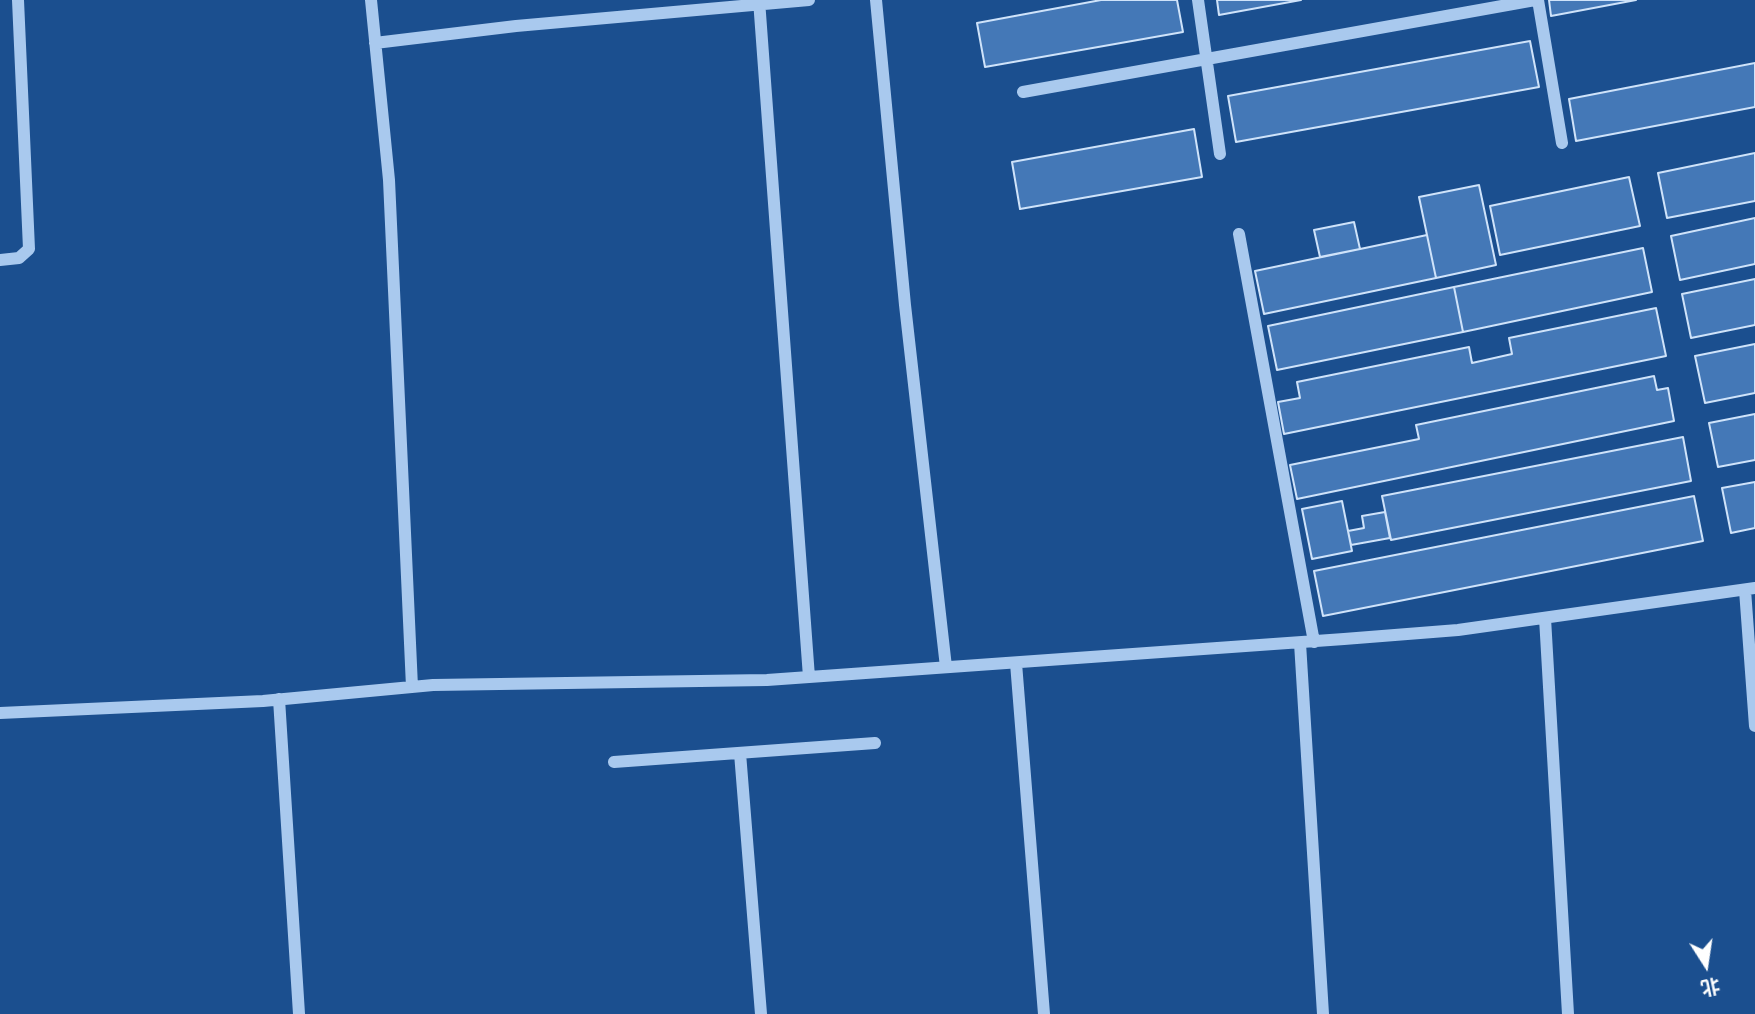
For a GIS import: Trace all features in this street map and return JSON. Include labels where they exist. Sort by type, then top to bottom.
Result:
[{"type":"street","points":[[0,260],[19,258],[29,249],[18,0]]},
{"type":"street","points":[[371,0],[389,180],[412,687]]},
{"type":"street","points":[[375,43],[516,26],[759,2],[808,0]]},
{"type":"street","points":[[876,0],[905,305],[946,667]]},
{"type":"street","points":[[1198,0],[1220,154]]},
{"type":"street","points":[[1023,92],[1536,0],[1562,143]]},
{"type":"street","points":[[759,2],[809,677]]},
{"type":"street","points":[[1239,234],[1314,642]]},
{"type":"street","points":[[0,713],[279,699],[412,687],[741,681],[1300,643],[1458,630],[1750,589],[1755,726]]},
{"type":"street","points":[[1545,618],[1569,1014]]},
{"type":"street","points":[[1300,643],[1323,1014]]},
{"type":"street","points":[[1016,663],[1044,1014]]},
{"type":"street","points":[[279,699],[299,1014]]},
{"type":"street","points":[[614,762],[875,743]]},
{"type":"street","points":[[740,753],[761,1014]]},
{"type":"building","points":[[1101,0],[1177,0],[1183,32],[985,67],[977,23]]},
{"type":"building","points":[[1217,0],[1301,0],[1219,15]]},
{"type":"building","points":[[1549,0],[1636,0],[1551,16]]},
{"type":"building","points":[[1530,41],[1539,87],[1236,142],[1228,96]]},
{"type":"building","points":[[1755,63],[1755,107],[1576,141],[1569,99]]},
{"type":"building","points":[[1194,129],[1202,177],[1020,209],[1012,162]]},
{"type":"building","points":[[1755,153],[1755,201],[1667,218],[1658,173]]},
{"type":"building","points":[[1629,177],[1640,226],[1500,255],[1490,206]]},
{"type":"building","points":[[1479,185],[1496,265],[1436,278],[1419,197]]},
{"type":"building","points":[[1755,218],[1755,264],[1680,280],[1671,236]]},
{"type":"building","points":[[1354,222],[1360,249],[1320,257],[1314,230]]},
{"type":"building","points":[[1427,235],[1436,278],[1264,314],[1255,271]]},
{"type":"building","points":[[1643,248],[1652,292],[1463,332],[1454,287]]},
{"type":"building","points":[[1755,279],[1755,325],[1691,338],[1682,294]]},
{"type":"building","points":[[1454,287],[1463,332],[1277,370],[1268,326]]},
{"type":"building","points":[[1656,308],[1666,356],[1284,434],[1278,402],[1300,398],[1297,382],[1469,347],[1472,363],[1512,354],[1509,338]]},
{"type":"building","points":[[1755,344],[1755,393],[1705,403],[1695,356]]},
{"type":"building","points":[[1654,376],[1657,390],[1668,388],[1674,421],[1297,499],[1290,465],[1419,439],[1416,425]]},
{"type":"building","points":[[1755,414],[1755,460],[1718,467],[1709,423]]},
{"type":"building","points":[[1683,437],[1691,481],[1391,540],[1382,496]]},
{"type":"building","points":[[1755,482],[1755,528],[1731,533],[1722,488]]},
{"type":"building","points":[[1694,496],[1703,541],[1323,616],[1314,571]]},
{"type":"building","points":[[1342,501],[1352,551],[1312,559],[1302,509]]},
{"type":"building","points":[[1385,512],[1390,538],[1351,545],[1348,531],[1364,528],[1362,516]]}]
